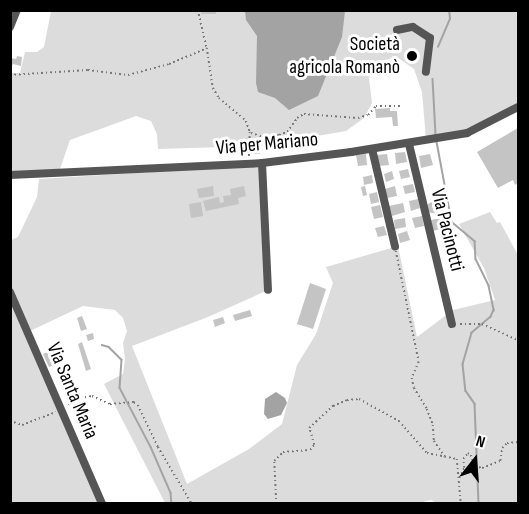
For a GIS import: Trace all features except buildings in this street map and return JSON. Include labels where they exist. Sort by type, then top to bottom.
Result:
[{"type":"street","points":[[10,27],[17,10]]},
{"type":"street","points":[[397,30],[413,27],[422,30],[430,38],[426,72]]},
{"type":"street","name":"Via per Mariano","points":[[10,175],[262,163],[409,144],[467,133],[519,106]]},
{"type":"street","name":"Via Pacinotti","points":[[409,144],[452,324]]},
{"type":"street","points":[[372,149],[395,246]]},
{"type":"street","points":[[262,163],[268,290]]},
{"type":"street","name":"Via Santa Maria","points":[[10,292],[102,504]]},
{"type":"path","points":[[198,10],[213,88],[219,98],[246,122],[250,132],[249,164]]},
{"type":"path","points":[[10,75],[88,70],[128,75],[154,69],[207,48]]},
{"type":"path","points":[[250,132],[264,137],[279,135],[287,132],[297,118],[304,114],[358,118],[368,114],[376,106],[401,106]]},
{"type":"path","points":[[395,246],[419,362],[412,378],[414,388],[433,425],[434,441],[446,458]]},
{"type":"path","points":[[452,324],[482,324],[519,340]]},
{"type":"path","points":[[10,421],[22,425],[62,409],[76,399],[92,396],[110,404],[138,405],[158,447],[192,504]]},
{"type":"path","points":[[276,504],[274,461],[283,452],[310,450],[314,445],[309,428],[333,406],[347,400],[359,399],[399,421],[427,453],[458,459],[461,504]]},
{"type":"path","points":[[458,478],[464,468],[463,459],[468,453],[475,466],[482,468],[500,461],[502,448],[507,443],[519,442]]},
{"type":"shaded area","points":[[51,11],[518,11],[518,104],[474,128],[426,139],[422,92],[414,69],[397,57],[376,62],[369,78],[372,103],[364,118],[346,131],[237,150],[223,147],[158,149],[157,134],[151,121],[136,116],[70,140],[59,172],[11,173],[11,73],[20,73],[25,52],[37,52],[44,47]]},
{"type":"shaded area","points":[[245,11],[345,11],[342,37],[318,96],[289,110],[275,98],[258,92],[256,83],[257,36],[246,20]]},
{"type":"shaded area","points":[[262,165],[268,290],[208,317],[132,346],[187,484],[249,449],[282,424],[297,365],[316,334],[333,283],[326,267],[398,246],[417,337],[453,310],[495,300],[484,268],[459,224],[490,212],[497,223],[500,222],[518,255],[518,503],[439,504],[431,500],[414,504],[165,503],[104,384],[123,374],[125,359],[123,343],[127,331],[123,318],[115,310],[83,306],[30,331],[102,503],[11,504],[11,240],[18,237],[37,197],[39,179]]},
{"type":"shaded area","points":[[276,392],[285,398],[287,403],[281,415],[268,419],[264,414],[265,399]]},
{"type":"waterway","points":[[438,47],[450,19],[449,10]]},
{"type":"waterway","points":[[433,79],[436,135]]},
{"type":"waterway","points":[[437,142],[452,222],[475,241],[476,259],[489,286],[494,310],[491,317],[472,333],[463,364],[466,391],[475,404],[479,504]]},
{"type":"waterway","points":[[102,345],[109,347],[122,360],[120,388],[151,447],[171,493],[172,504]]},
{"type":"place","name":"Società agricola Romanò","points":[[412,56]]}]
